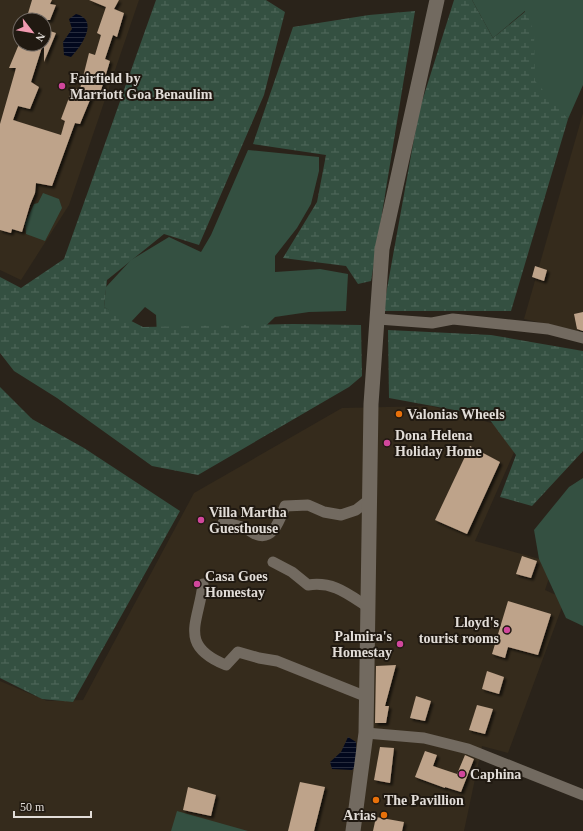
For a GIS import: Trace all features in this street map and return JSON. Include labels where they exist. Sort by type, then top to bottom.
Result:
[{"type":"street","points":[[353,831],[366,733],[371,404],[382,249],[437,0]]},
{"type":"street","points":[[378,318],[432,323],[453,319],[548,329],[583,338]]},
{"type":"street","points":[[223,523],[245,528],[256,534],[262,535],[270,533],[278,526],[285,506],[308,505],[324,512],[341,515],[356,510],[370,499]]},
{"type":"street","points":[[273,562],[292,572],[308,585],[321,583],[339,589],[368,607]]},
{"type":"street","points":[[204,584],[202,602],[195,620],[194,636],[202,650],[214,660],[226,665],[238,652],[277,661],[367,696]]},
{"type":"street","points":[[366,733],[424,738],[468,749],[583,795]]},
{"type":"shaded area","points":[[0,0],[139,0],[69,205],[21,280],[0,270]]},
{"type":"shaded area","points":[[583,113],[583,332],[524,319]]},
{"type":"shaded area","points":[[431,406],[523,432],[475,541],[554,563],[545,590],[565,599],[508,753],[482,746],[464,831],[0,831],[0,681],[47,701],[83,700],[194,493],[342,408]]},
{"type":"green space","points":[[156,0],[266,0],[285,12],[264,95],[199,245],[164,234],[107,280],[104,307],[143,327],[293,324],[361,325],[362,376],[349,387],[198,475],[152,466],[57,398],[14,371],[0,353],[0,277],[21,288],[64,259]]},
{"type":"green space","points":[[454,0],[472,0],[493,38],[526,11],[534,33],[535,81],[568,119],[511,311],[383,311],[419,111]]},
{"type":"green space","points":[[472,0],[583,0],[583,85],[568,119],[542,98],[523,75],[525,11],[493,38]]},
{"type":"green space","points":[[415,11],[371,281],[358,284],[346,266],[283,258],[317,202],[326,155],[253,144],[293,27],[369,15]]},
{"type":"green space","points":[[248,150],[319,157],[319,171],[311,204],[297,228],[275,256],[275,272],[320,269],[348,274],[346,311],[309,312],[275,317],[251,340],[157,336],[156,315],[145,307],[130,323],[104,307],[106,287],[131,260],[169,237],[201,252],[211,235]]},
{"type":"green space","points":[[43,193],[59,199],[62,208],[45,241],[26,234],[25,223],[34,204],[38,203]]},
{"type":"green space","points":[[388,330],[491,335],[583,351],[583,451],[532,506],[500,497],[516,455],[487,416],[389,398]]},
{"type":"green space","points":[[0,387],[32,419],[84,448],[180,511],[73,702],[42,699],[0,678]]},
{"type":"green space","points":[[583,478],[583,626],[566,618],[539,559],[534,530],[569,487]]},
{"type":"green space","points":[[177,811],[248,831],[171,831]]},
{"type":"water","points":[[76,14],[83,17],[87,22],[88,28],[83,41],[71,57],[64,55],[63,42],[72,29],[69,19]]},
{"type":"water","points":[[348,737],[356,742],[357,765],[352,770],[332,769],[330,762],[341,752]]},
{"type":"building","points":[[32,0],[52,0],[50,4],[56,5],[52,15],[52,12],[28,12]]},
{"type":"building","points":[[89,0],[119,0],[114,9],[124,13],[117,37],[113,35],[105,59],[110,61],[99,97],[92,95],[80,124],[75,123],[52,186],[36,183],[35,193],[22,232],[12,229],[11,233],[0,230],[0,124],[16,68],[9,68],[16,52],[40,52],[31,82],[39,87],[30,109],[18,106],[13,120],[61,135],[65,121],[61,119],[70,95],[73,89],[80,89],[89,53],[95,55],[101,35],[97,33],[106,7]]},
{"type":"building","points":[[52,32],[56,33],[52,43]]},
{"type":"building","points":[[44,52],[48,52],[44,62]]},
{"type":"building","points":[[535,266],[547,270],[544,281],[532,277]]},
{"type":"building","points":[[583,312],[583,331],[577,329],[574,314]]},
{"type":"building","points":[[470,446],[500,462],[467,534],[435,520]]},
{"type":"building","points":[[522,556],[537,561],[531,578],[516,574]]},
{"type":"building","points":[[508,601],[551,614],[538,655],[508,647],[505,658],[492,654]]},
{"type":"building","points":[[396,665],[385,706],[389,706],[386,723],[375,723],[376,666]]},
{"type":"building","points":[[487,671],[504,677],[499,694],[482,689]]},
{"type":"building","points":[[416,696],[431,701],[425,721],[410,718]]},
{"type":"building","points":[[477,705],[493,709],[485,734],[469,730]]},
{"type":"building","points":[[380,747],[394,748],[390,783],[374,780]]},
{"type":"building","points":[[425,751],[437,755],[433,766],[457,774],[465,755],[474,759],[461,792],[415,777]]},
{"type":"building","points":[[300,782],[325,787],[314,831],[288,831]]},
{"type":"building","points":[[188,787],[216,795],[211,816],[183,810]]},
{"type":"building","points":[[376,817],[404,822],[402,831],[373,831]]},
{"type":"place","name":"Fairfield by Marriott Goa Benaulim","points":[[62,86]]},
{"type":"place","name":"Valonias Wheels","points":[[399,414]]},
{"type":"place","name":"Dona Helena Holiday Home","points":[[387,443]]},
{"type":"place","name":"Villa Martha Guesthouse","points":[[201,520]]},
{"type":"place","name":"Casa Goes Homestay","points":[[197,584]]},
{"type":"place","name":"Lloyd's tourist rooms","points":[[507,630]]},
{"type":"place","name":"Palmira's Homestay","points":[[400,644]]},
{"type":"place","name":"Caphina","points":[[462,774]]},
{"type":"place","name":"The Pavillion","points":[[376,800]]},
{"type":"place","name":"Arias","points":[[384,815]]}]
